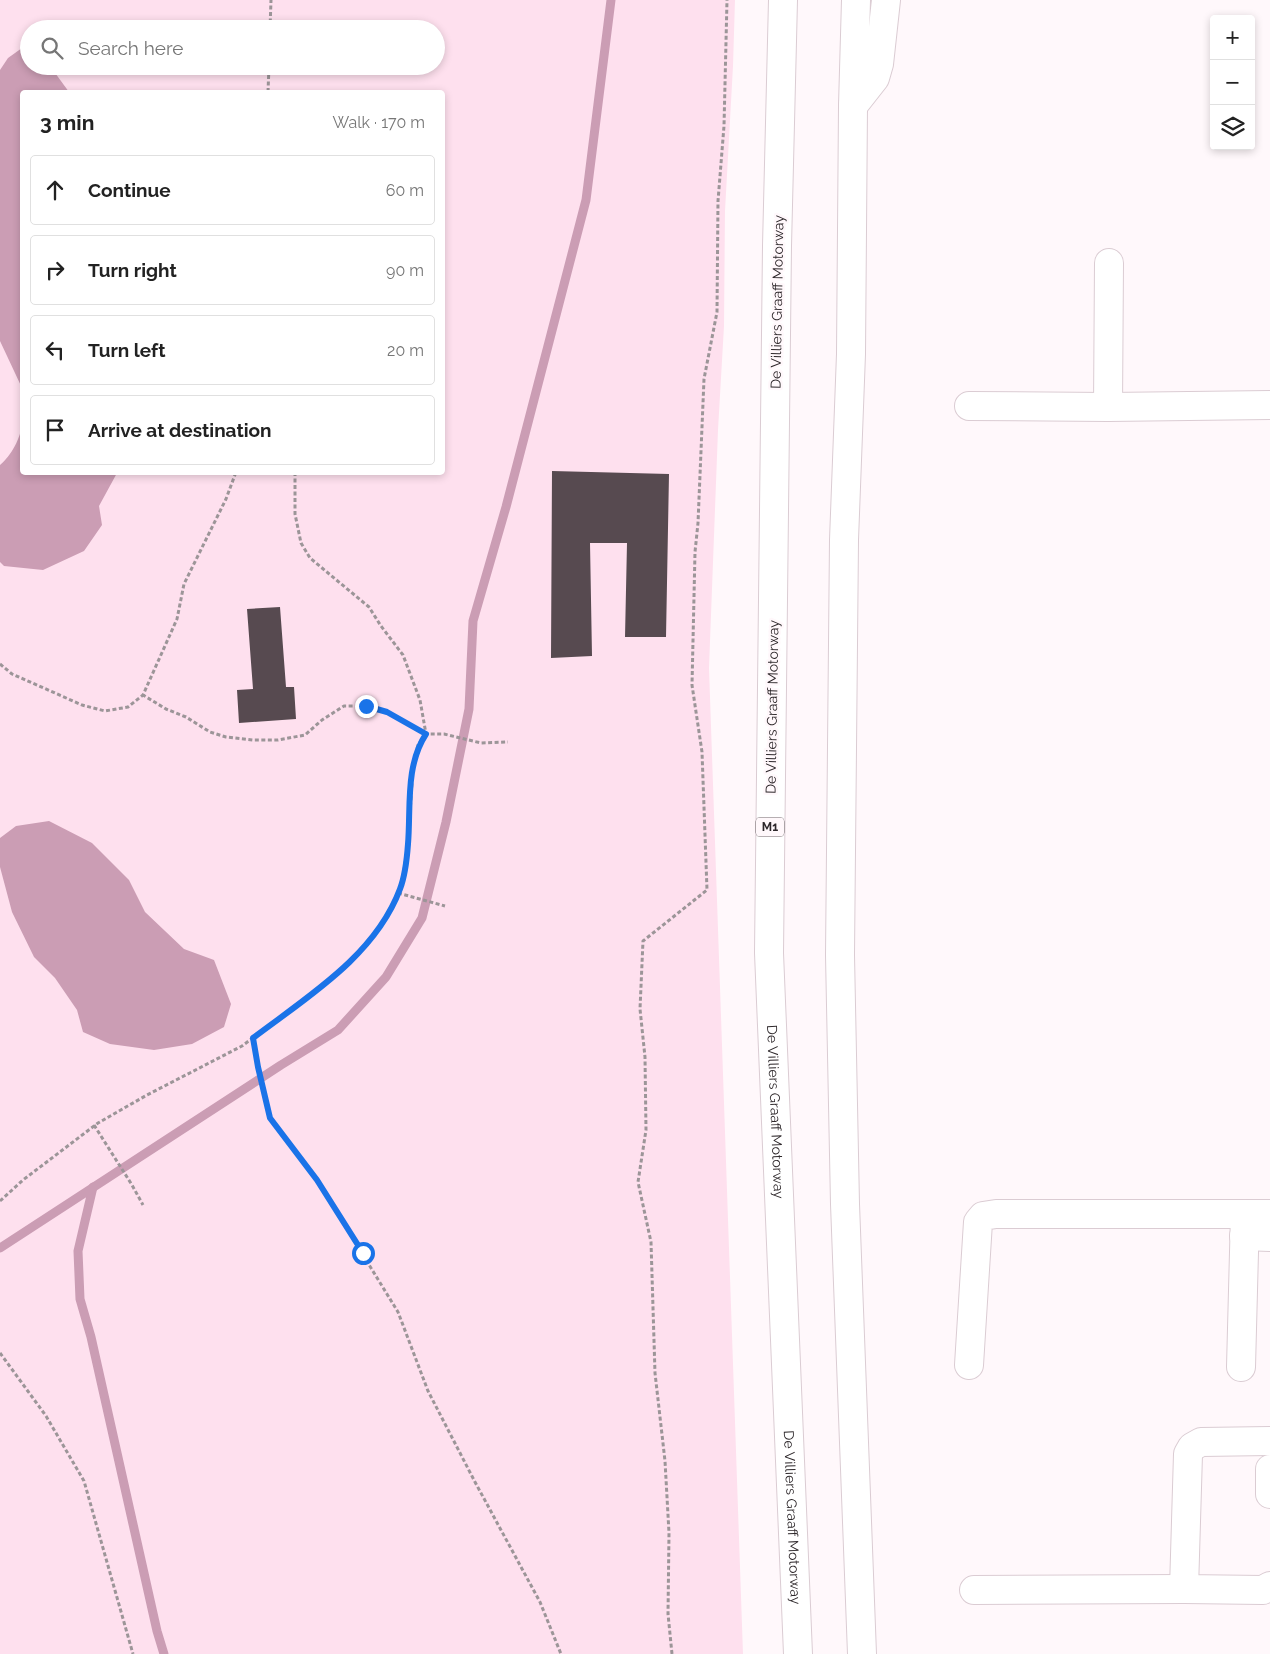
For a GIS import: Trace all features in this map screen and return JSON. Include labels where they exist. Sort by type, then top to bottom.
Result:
[{"type":"main road","name":"De Villiers Graaff Motorway","points":[[783,0],[777,246],[769,953],[798,1654]]},
{"type":"main road","points":[[856,0],[853,106],[851,354],[844,540],[840,955],[845,1204],[862,1654]]},
{"type":"main road","points":[[853,106],[875,78],[879,64],[886,0]]},
{"type":"main road","points":[[1108,407],[1110,263]]},
{"type":"main road","points":[[970,406],[1270,405]]},
{"type":"main road","points":[[969,1365],[978,1222],[984,1216],[1006,1214],[1257,1225],[1240,1367]]},
{"type":"main road","points":[[1184,1589],[1188,1454],[1192,1446],[1201,1442],[1270,1441]]},
{"type":"main road","points":[[1270,1451],[1270,1494]]},
{"type":"main road","points":[[974,1590],[1264,1590],[1270,1586]]},
{"type":"path","points":[[270,20],[271,0]]},
{"type":"path","points":[[672,1654],[668,1614],[669,1533],[666,1479],[654,1373],[651,1242],[638,1182],[646,1130],[645,1057],[640,1009],[643,941],[707,890],[702,752],[692,685],[695,552],[704,379],[717,312],[718,201],[724,126],[727,0]]},
{"type":"path","points":[[268,90],[269,75]]},
{"type":"path","points":[[0,664],[12,674],[50,692],[82,705],[105,711],[128,707],[143,695],[177,619],[184,584],[226,499],[235,475]]},
{"type":"path","points":[[0,1201],[23,1180],[94,1125],[147,1095],[242,1046],[333,978],[378,931],[401,888],[408,845],[413,767],[418,745],[426,734],[420,700],[404,655],[380,626],[369,607],[310,558],[300,543],[295,514],[295,475]]},
{"type":"path","points":[[143,695],[166,709],[186,717],[210,732],[226,737],[278,740],[305,736],[322,720],[344,706],[366,706],[387,712],[426,734],[444,734],[481,743],[508,742]]},
{"type":"path","points":[[398,893],[445,906]]},
{"type":"path","points":[[253,1038],[270,1118],[317,1180],[398,1312],[428,1391],[474,1482],[540,1602],[561,1654]]},
{"type":"path","points":[[94,1125],[143,1205]]},
{"type":"path","points":[[0,1353],[46,1416],[84,1481],[133,1654]]},
{"type":"shaded area","points":[[0,0],[735,0],[725,211],[724,326],[709,668],[743,1654],[0,1654]]},
{"type":"shaded area","points":[[20,49],[20,75],[57,75],[68,90],[20,90],[20,384],[0,341],[0,70],[8,58]]},
{"type":"shaded area","points":[[20,435],[20,475],[116,475],[99,506],[102,525],[84,551],[43,570],[4,566],[0,562],[0,465],[15,446]]},
{"type":"shaded area","points":[[49,821],[92,843],[129,880],[145,912],[184,949],[214,960],[231,1004],[224,1027],[192,1044],[154,1050],[110,1044],[83,1032],[77,1010],[55,978],[34,957],[12,912],[0,867],[0,838],[16,826]]},
{"type":"building","points":[[552,471],[669,474],[666,637],[625,637],[627,543],[590,543],[592,656],[551,658]]},
{"type":"building","points":[[280,607],[286,687],[294,687],[296,719],[239,723],[237,690],[253,689],[247,609]]},
{"type":"waterway","points":[[0,1248],[338,1030],[386,977],[422,918],[446,822],[469,709],[473,621],[506,507],[586,200],[611,0]]},
{"type":"waterway","points":[[93,1187],[78,1251],[80,1299],[91,1337],[157,1631],[164,1654]]},
{"type":"route","points":[[363,1253],[317,1180],[270,1118],[253,1038],[333,978],[378,931],[401,888],[408,845],[413,767],[418,745],[426,734],[387,712],[366,706]]}]
